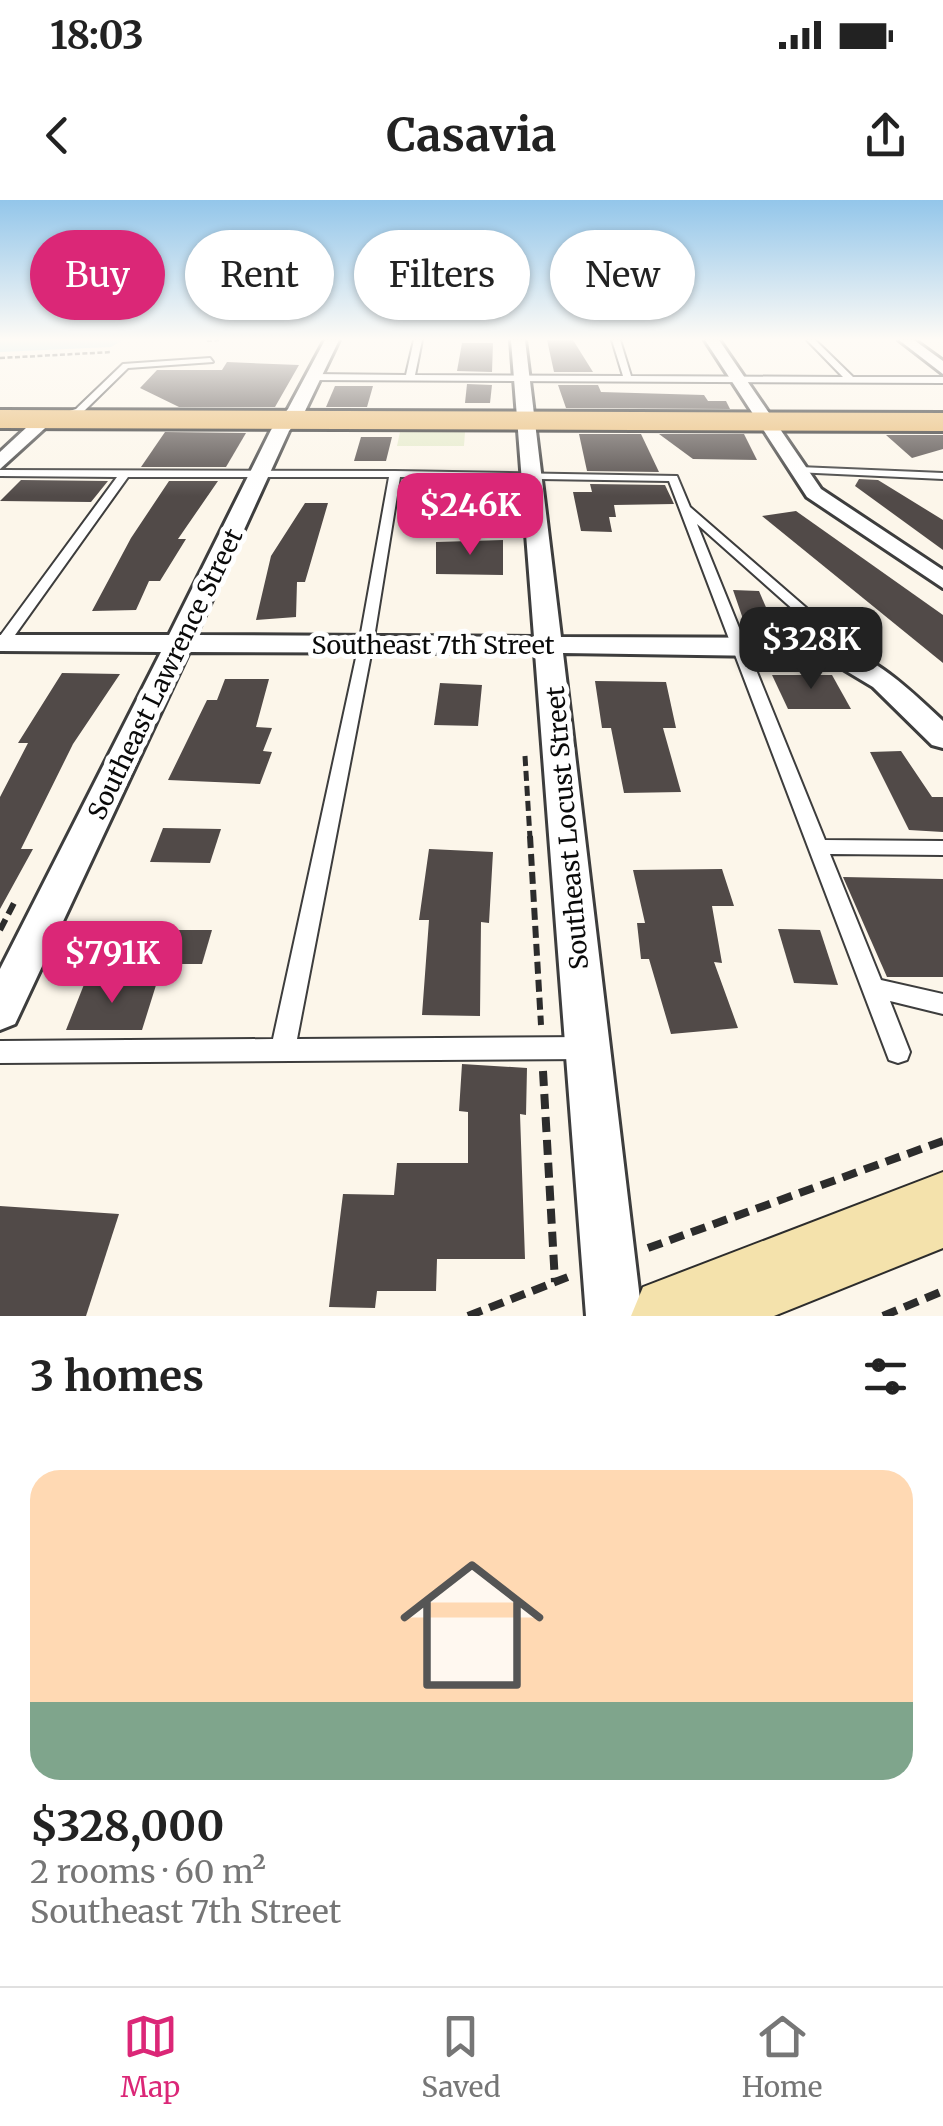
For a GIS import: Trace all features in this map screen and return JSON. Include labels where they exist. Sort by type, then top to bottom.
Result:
[{"type":"main road","points":[[0,419],[943,422]]},
{"type":"main road","points":[[672,1316],[943,1210]]},
{"type":"street","name":"Southeast Lawrence Street","points":[[0,1011],[261,473],[304,392]]},
{"type":"street","name":"Southeast Locust Street","points":[[521,392],[550,645],[614,1316]]},
{"type":"street","points":[[746,392],[819,497],[943,581]]},
{"type":"street","points":[[0,463],[46,420]]},
{"type":"street","name":"Southeast 7th Street","points":[[1,644],[826,648],[863,664]]},
{"type":"street","points":[[863,664],[943,738]]},
{"type":"lane","points":[[46,420],[79,411],[99,392]]},
{"type":"lane","points":[[799,470],[940,478]]},
{"type":"lane","points":[[1,644],[126,473]]},
{"type":"lane","points":[[0,474],[532,474],[673,478],[898,1052]]},
{"type":"lane","points":[[283,1050],[366,644],[395,474]]},
{"type":"lane","points":[[684,506],[863,664]]},
{"type":"lane","points":[[818,847],[943,848]]},
{"type":"lane","points":[[873,988],[943,1004]]},
{"type":"lane","points":[[0,1052],[588,1048]]},
{"type":"path","points":[[524,741],[554,1282]]},
{"type":"path","points":[[468,1316],[943,1141]]},
{"type":"path","points":[[883,1316],[943,1291]]},
{"type":"green space","points":[[400,432],[465,432],[464,446],[397,446]]},
{"type":"building","points":[[148,392],[284,392],[275,407],[179,407]]},
{"type":"building","points":[[332,392],[371,392],[367,407],[326,407]]},
{"type":"building","points":[[466,392],[491,392],[490,403],[465,403]]},
{"type":"building","points":[[560,392],[704,395],[708,401],[726,401],[730,409],[566,408]]},
{"type":"building","points":[[165,432],[246,433],[226,467],[141,467]]},
{"type":"building","points":[[579,434],[641,434],[659,472],[587,471]]},
{"type":"building","points":[[659,434],[744,434],[757,460],[693,459]]},
{"type":"building","points":[[886,435],[943,435],[943,449],[912,458]]},
{"type":"building","points":[[361,437],[392,437],[386,461],[354,461]]},
{"type":"building","points":[[859,479],[878,480],[943,520],[943,550],[855,486]]},
{"type":"building","points":[[21,480],[108,481],[91,502],[0,501]]},
{"type":"building","points":[[169,481],[218,481],[178,539],[186,539],[160,581],[149,581],[136,610],[92,611],[131,538]]},
{"type":"building","points":[[590,484],[665,485],[674,504],[614,505],[616,517],[609,517],[612,532],[581,531],[573,492],[592,492]]},
{"type":"building","points":[[305,503],[328,503],[305,582],[297,582],[296,617],[256,620],[271,556]]},
{"type":"building","points":[[796,511],[943,615],[943,663],[762,516]]},
{"type":"building","points":[[503,540],[503,575],[436,574],[436,542]]},
{"type":"building","points":[[733,590],[759,591],[771,619],[743,619]]},
{"type":"building","points":[[62,673],[120,674],[73,744],[21,849],[33,849],[0,909],[0,797],[28,743],[18,743]]},
{"type":"building","points":[[772,675],[832,675],[851,709],[788,709]]},
{"type":"building","points":[[225,679],[269,679],[256,727],[272,728],[263,751],[272,752],[260,784],[168,780],[207,700],[217,700]]},
{"type":"building","points":[[595,681],[666,682],[676,728],[663,728],[681,792],[624,793],[611,728],[602,728]]},
{"type":"building","points":[[440,683],[482,685],[478,726],[434,725]]},
{"type":"building","points":[[901,751],[932,797],[943,797],[943,832],[909,830],[870,752]]},
{"type":"building","points":[[163,828],[221,829],[210,863],[150,862]]},
{"type":"building","points":[[429,849],[493,852],[489,923],[481,922],[480,1016],[422,1015],[429,920],[419,920]]},
{"type":"building","points":[[722,869],[734,906],[712,906],[722,963],[714,962],[738,1028],[671,1034],[649,959],[641,959],[637,923],[645,923],[633,870]]},
{"type":"building","points":[[843,877],[943,879],[943,977],[887,977]]},
{"type":"building","points":[[778,929],[820,930],[838,985],[794,983]]},
{"type":"building","points":[[173,930],[212,930],[202,964],[162,964]]},
{"type":"building","points":[[85,982],[157,982],[142,1030],[66,1030]]},
{"type":"building","points":[[462,1064],[527,1068],[526,1115],[520,1114],[525,1259],[437,1259],[436,1291],[377,1291],[375,1308],[329,1307],[343,1194],[394,1195],[397,1163],[468,1163],[468,1112],[459,1111]]},
{"type":"building","points":[[0,1206],[119,1214],[86,1316],[0,1316]]}]
